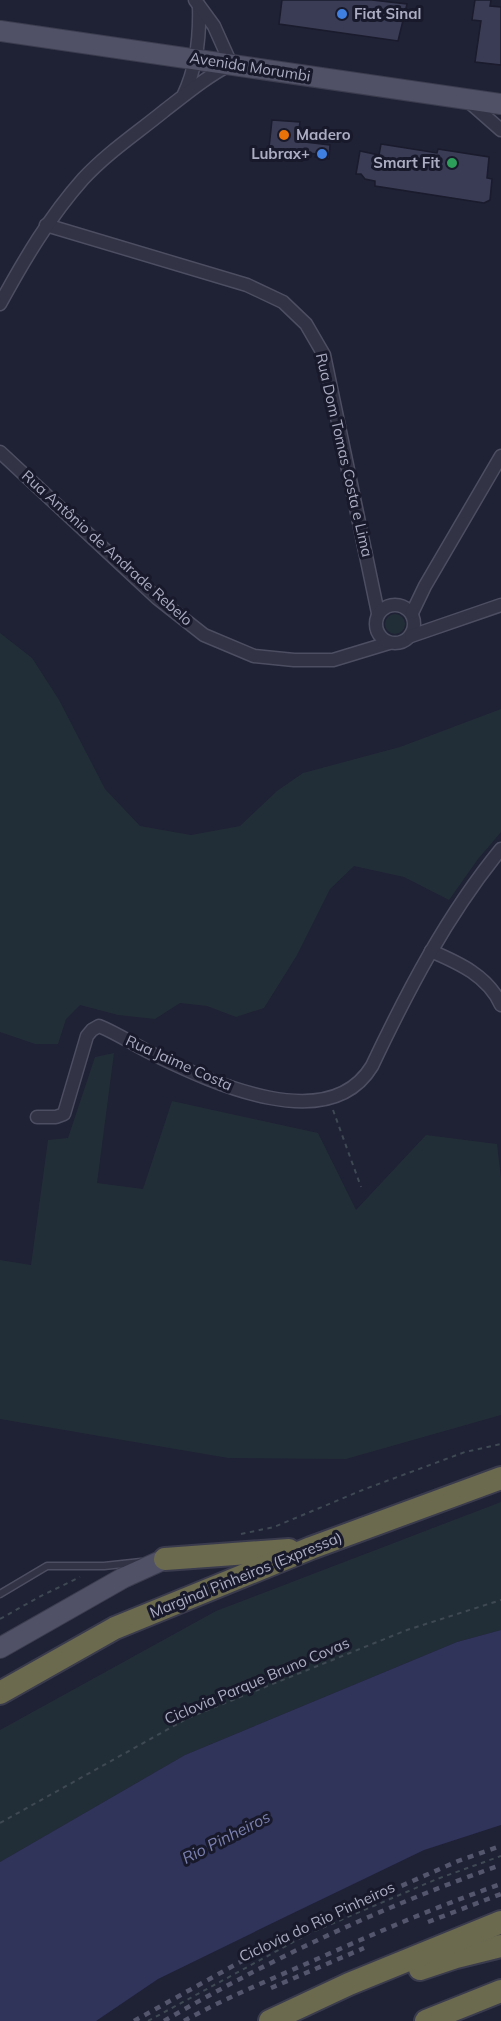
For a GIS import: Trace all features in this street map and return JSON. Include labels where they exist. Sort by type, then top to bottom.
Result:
[{"type":"highway","name":"Marginal Pinheiros (Expressa)","points":[[0,1694],[115,1628],[311,1548],[501,1478]]},
{"type":"highway","points":[[165,1559],[311,1548]]},
{"type":"highway","points":[[270,2021],[349,1984],[501,1922]]},
{"type":"highway","points":[[349,1984],[374,1986],[456,1957],[501,1946]]},
{"type":"highway","points":[[426,2021],[501,1991]]},
{"type":"main road","name":"Avenida Morumbi","points":[[0,31],[501,104]]},
{"type":"main road","points":[[0,1648],[123,1578],[165,1559]]},
{"type":"street","points":[[184,94],[196,59],[199,37],[197,2]]},
{"type":"street","points":[[0,304],[46,225],[84,178],[184,94],[231,64],[219,34],[197,2]]},
{"type":"street","points":[[466,98],[501,130]]},
{"type":"street","name":"Rua Dom Tomas Costa e Lima","points":[[46,225],[247,285],[283,302],[306,324],[324,355],[372,584],[383,609]]},
{"type":"street","name":"Rua Antônio de Andrade Rebelo","points":[[0,452],[157,598],[204,635],[254,656],[294,660],[333,660],[389,643]]},
{"type":"street","points":[[501,456],[425,586],[411,620],[401,643],[389,643],[381,638],[376,630],[375,624],[383,609],[399,605],[411,620],[431,628],[501,605]]},
{"type":"street","points":[[357,653],[376,630]]},
{"type":"street","name":"Rua Jaime Costa","points":[[37,1117],[56,1117],[64,1114],[87,1036],[99,1026],[157,1056],[244,1092],[293,1102],[307,1102],[329,1099],[350,1090],[366,1076],[431,951],[457,908],[501,849]]},
{"type":"street","points":[[431,951],[454,961],[482,979],[494,992],[501,1005]]},
{"type":"lane","points":[[0,1594],[46,1566],[104,1566],[165,1559]]},
{"type":"path","points":[[329,1099],[361,1187]]},
{"type":"path","points":[[240,1534],[274,1527],[376,1485],[465,1452],[501,1444]]},
{"type":"path","points":[[0,1619],[39,1597],[104,1566]]},
{"type":"path","name":"Ciclovia Parque Bruno Covas","points":[[0,1822],[188,1718],[407,1630],[501,1600]]},
{"type":"path","name":"Ciclovia do Rio Pinheiros","points":[[148,2021],[308,1934],[428,1883],[501,1856]]},
{"type":"shaded area","points":[[395,614],[402,617],[405,624],[402,631],[395,634],[388,631],[385,624],[388,617]]},
{"type":"shaded area","points":[[0,633],[32,658],[59,700],[105,789],[140,826],[191,835],[240,826],[277,791],[303,773],[400,747],[501,709],[501,832],[478,859],[449,900],[404,877],[354,866],[330,889],[297,955],[264,1008],[236,1017],[207,1006],[180,1003],[155,1019],[118,1015],[80,1005],[66,1019],[58,1044],[35,1044],[0,1032]]},
{"type":"shaded area","points":[[114,1053],[97,1183],[143,1189],[172,1101],[318,1133],[356,1210],[426,1135],[497,1144],[501,1178],[501,1415],[346,1459],[228,1458],[0,1419],[0,1260],[31,1265],[48,1140],[68,1138],[95,1057]]},
{"type":"shaded area","points":[[501,1502],[501,1630],[457,1642],[185,1755],[0,1862],[0,1730],[216,1611]]},
{"type":"water","name":"Rio Pinheiros","points":[[501,1630],[501,1825],[424,1850],[287,1916],[158,1979],[96,2021],[0,2021],[0,1862],[185,1755],[457,1642]]},
{"type":"building","name":"Fiat Sinal","points":[[282,0],[372,0],[407,4],[398,41],[279,24]]},
{"type":"building","points":[[475,0],[491,0],[490,6],[501,7],[501,65],[475,62],[481,21],[472,20]]},
{"type":"building","name":"Madero","points":[[272,120],[300,122],[297,141],[330,145],[329,159],[315,157],[316,154],[269,148]]},
{"type":"building","points":[[381,144],[437,153],[438,149],[489,157],[487,178],[492,179],[490,200],[484,203],[375,186],[375,181],[356,174],[360,151],[379,155]]},
{"type":"railway","points":[[134,2021],[285,1937],[458,1861],[501,1846]]},
{"type":"railway","points":[[164,2021],[246,1976],[329,1935],[414,1898],[501,1865]]},
{"type":"railway","points":[[184,2021],[233,1996],[363,1939],[501,1884]]},
{"type":"railway","points":[[428,1922],[501,1894]]},
{"type":"railway","points":[[271,1988],[364,1948]]},
{"type":"place","name":"Fiat Sinal","points":[[342,14]]},
{"type":"place","name":"Madero","points":[[284,135]]},
{"type":"place","name":"Lubrax+","points":[[322,154]]},
{"type":"place","name":"Smart Fit","points":[[452,163]]}]
